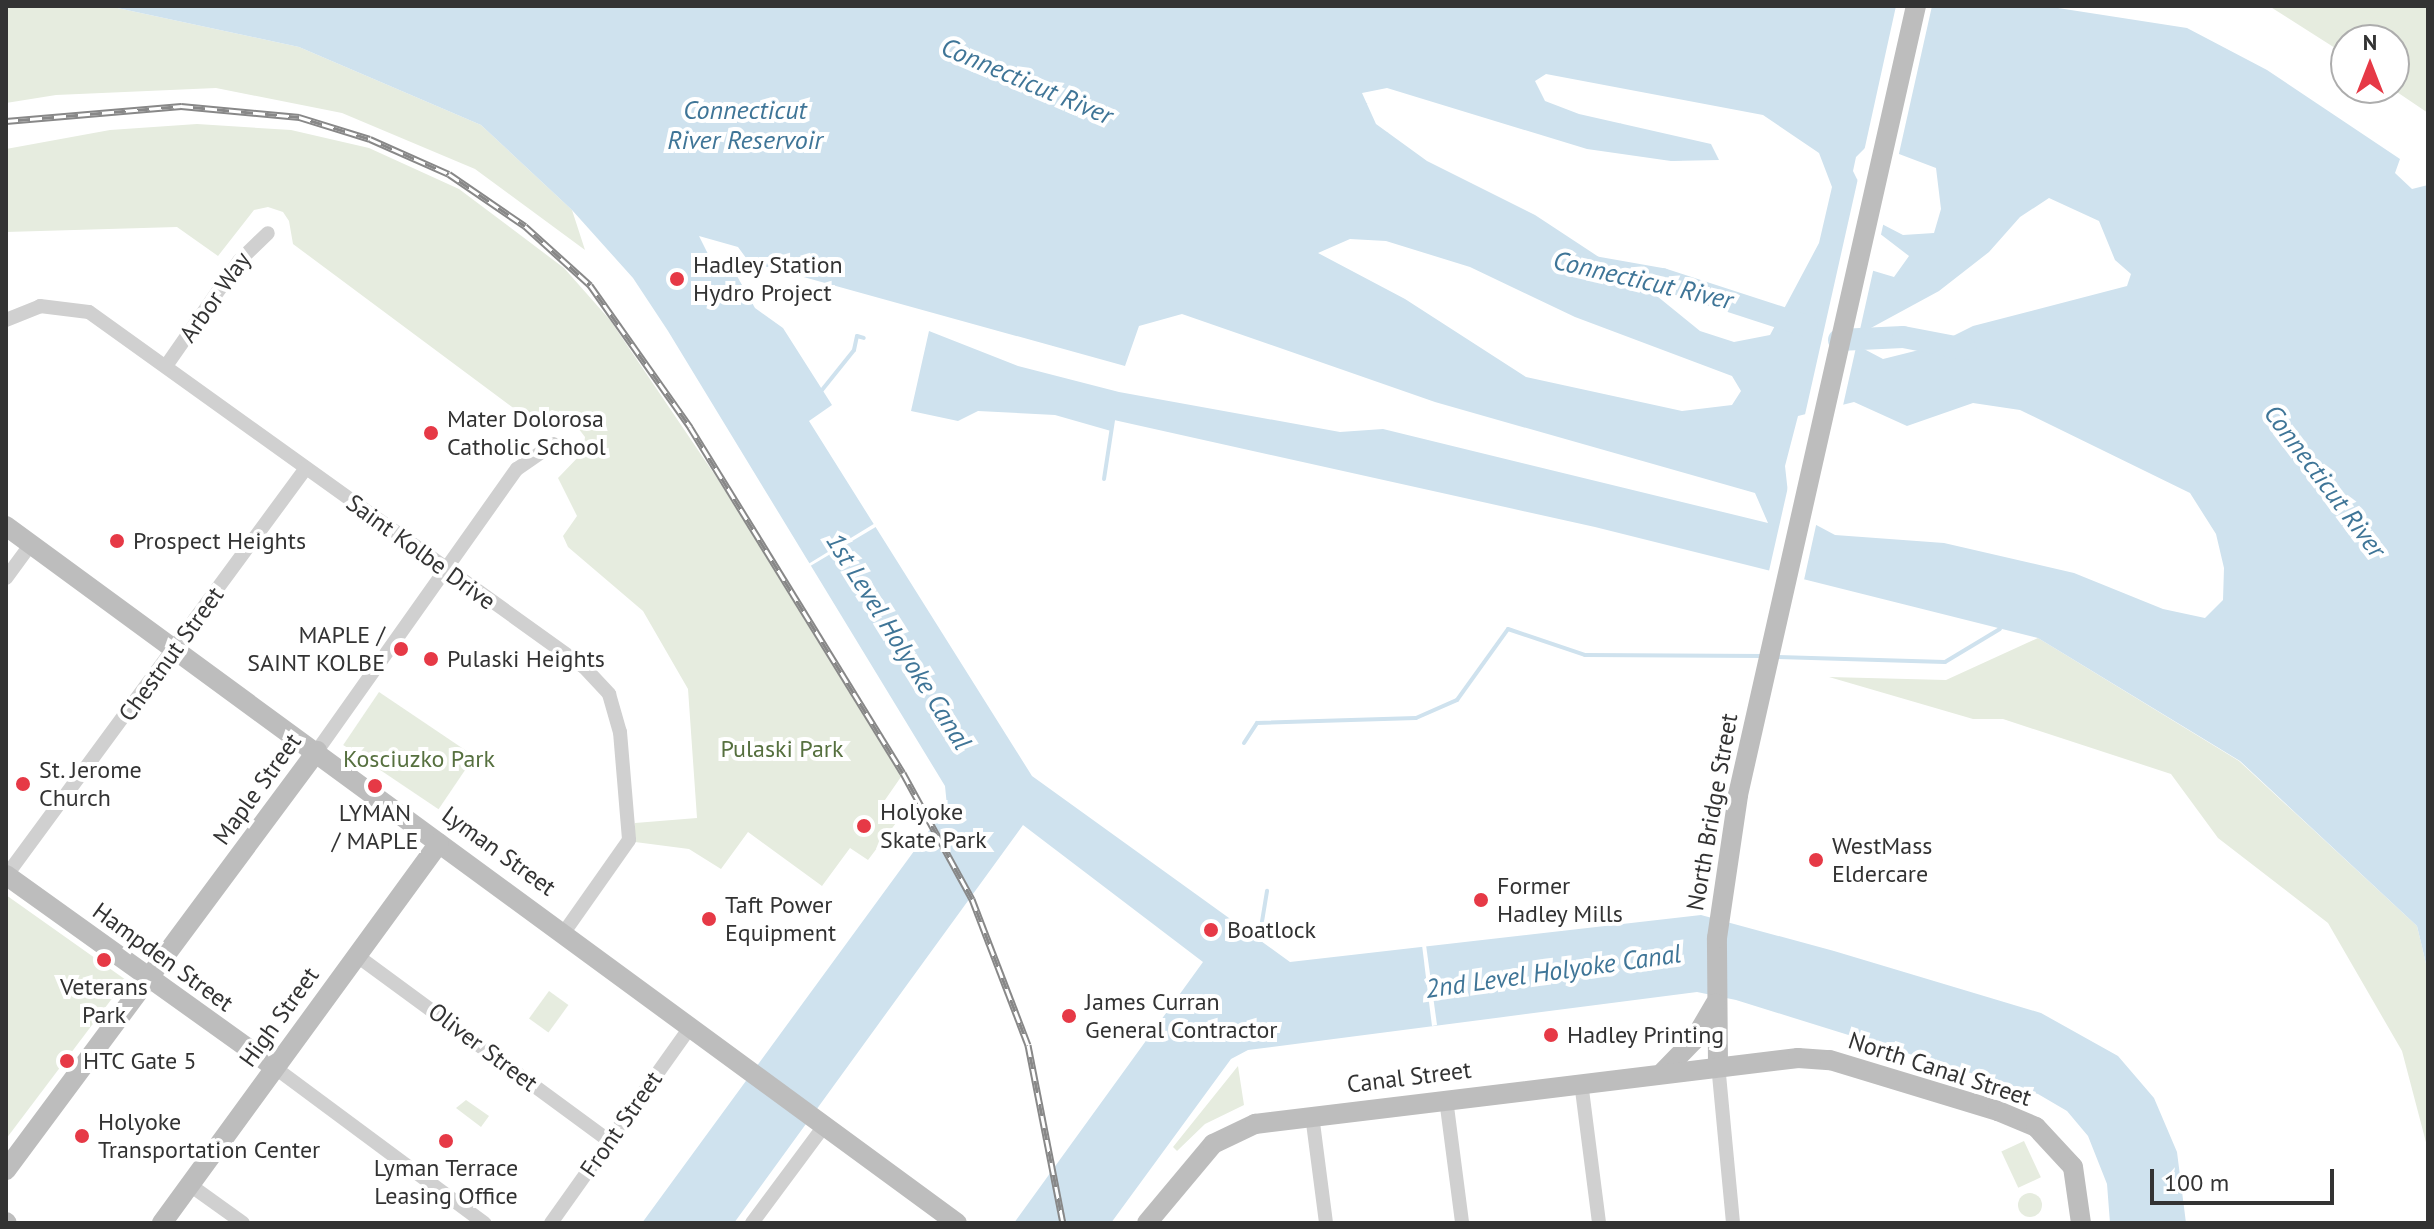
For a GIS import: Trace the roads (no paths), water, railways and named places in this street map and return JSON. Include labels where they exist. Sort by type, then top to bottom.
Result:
[{"type":"main road","name":"North Bridge Street","points":[[1718,1064],[1715,1003],[1722,908],[1738,795],[1916,6]]},
{"type":"main road","name":"Lyman Street","points":[[6,526],[439,843],[565,931],[957,1223]]},
{"type":"main road","name":"Maple Street","points":[[6,1170],[317,751]]},
{"type":"main road","name":"High Street","points":[[162,1223],[439,843]]},
{"type":"main road","name":"Hampden Street","points":[[6,875],[274,1067]]},
{"type":"main road","points":[[1663,1072],[1694,1040],[1715,1003]]},
{"type":"main road","name":"North Canal Street","points":[[1718,1064],[1830,1060],[1998,1111],[2036,1127],[2073,1167],[2081,1223]]},
{"type":"main road","name":"Canal Street","points":[[1147,1223],[1213,1144],[1255,1124],[1718,1064]]},
{"type":"street","name":"Arbor Way","points":[[166,366],[239,261],[268,233]]},
{"type":"street","name":"Saint Kolbe Drive","points":[[6,320],[40,306],[89,312],[446,571],[584,667],[609,694],[616,711],[629,840],[565,931]]},
{"type":"street","name":"Maple Street","points":[[317,751],[517,469],[553,444]]},
{"type":"street","name":"Chestnut Street","points":[[6,875],[306,468]]},
{"type":"street","points":[[6,578],[31,544]]},
{"type":"street","name":"Oliver Street","points":[[356,955],[609,1141]]},
{"type":"street","name":"Front Street","points":[[551,1223],[691,1026]]},
{"type":"street","name":"North Bridge Street","points":[[1718,1064],[1733,1223]]},
{"type":"street","name":"Hampden Street","points":[[274,1067],[484,1223]]},
{"type":"street","points":[[1581,1082],[1599,1223]]},
{"type":"street","points":[[1446,1099],[1462,1223]]},
{"type":"street","points":[[1312,1115],[1326,1223]]},
{"type":"street","points":[[752,1223],[820,1123]]},
{"type":"street","points":[[190,1185],[243,1223]]},
{"type":"water","points":[[108,6],[2045,6],[2187,28],[2267,70],[2400,159],[2395,173],[2412,189],[2428,185],[2428,972],[2417,926],[2240,761],[2038,638],[1595,527],[1114,420],[1111,431],[1055,415],[978,411],[958,421],[911,411],[929,331],[1018,366],[1119,392],[1340,432],[1383,429],[1768,523],[1755,493],[1435,402],[1182,314],[1139,326],[1125,366],[749,262],[738,247],[699,236],[719,276],[733,269],[755,308],[783,328],[832,405],[809,421],[1032,776],[1290,962],[1701,915],[1834,951],[2041,1013],[2118,1056],[2154,1098],[2177,1152],[2186,1223],[2110,1223],[2107,1184],[2088,1136],[2067,1111],[2038,1094],[1736,1000],[1697,992],[1248,1050],[1231,1059],[1111,1223],[1014,1223],[1203,962],[1023,825],[734,1223],[642,1223],[947,806],[945,786],[633,278],[572,210],[481,125],[299,47]],"holes":[[[1546,74],[1763,115],[1819,153],[1832,187],[1819,243],[1770,335],[1734,342],[1700,331],[1652,292],[1535,215],[1427,161],[1376,124],[1362,93],[1387,88],[1587,149],[1671,161],[1719,160],[1711,144],[1579,114],[1545,101],[1535,81]],[[1870,143],[1936,168],[1941,209],[1934,233],[1903,235],[1878,222],[1853,171],[1856,157]],[[2049,198],[2099,221],[2115,260],[2131,274],[2127,286],[1973,326],[1931,347],[1883,359],[1864,349],[1869,329],[1939,291],[1989,252],[2020,217]],[[1851,233],[1879,233],[1909,256],[1894,277],[1844,262]],[[1350,239],[1386,241],[1470,267],[1575,317],[1732,376],[1741,391],[1732,405],[1682,411],[1526,377],[1405,299],[1318,253]],[[1854,402],[1907,426],[1973,403],[2020,410],[2190,493],[2216,534],[2224,568],[2223,600],[2205,618],[2163,609],[2074,573],[1944,543],[1835,535],[1790,511],[1785,466],[1798,416]]]},
{"type":"waterway","name":"Connecticut River","points":[[1594,267],[1662,279],[1807,326]]},
{"type":"waterway","points":[[822,390],[854,350],[857,336],[864,338]]},
{"type":"waterway","name":"Connecticut River","points":[[1839,340],[1903,337],[1966,349]]},
{"type":"waterway","points":[[1104,479],[1113,420]]},
{"type":"waterway","points":[[1244,743],[1257,723],[1416,718],[1457,700],[1508,629],[1585,655],[1763,656]]},
{"type":"waterway","points":[[1776,657],[1945,662],[2000,629]]},
{"type":"waterway","points":[[1259,940],[1267,891]]},
{"type":"railway","points":[[6,121],[181,106],[299,117],[370,139],[449,174],[525,226],[590,285],[690,427],[903,773],[972,899],[1028,1045],[1063,1223]]},
{"type":"place","name":"Hadley Station Hydro Project","points":[[677,279]]},
{"type":"place","name":"Mater Dolorosa Catholic School","points":[[431,433]]},
{"type":"place","name":"Prospect Heights","points":[[117,541]]},
{"type":"place","name":"MAPLE / SAINT KOLBE","points":[[401,649]]},
{"type":"place","name":"Pulaski Heights","points":[[431,659]]},
{"type":"place","name":"St. Jerome Church","points":[[23,784]]},
{"type":"place","name":"LYMAN / MAPLE","points":[[375,786]]},
{"type":"place","name":"Holyoke Skate Park","points":[[864,826]]},
{"type":"place","name":"WestMass Eldercare","points":[[1816,860]]},
{"type":"place","name":"Former Hadley Mills","points":[[1481,900]]},
{"type":"place","name":"Taft Power Equipment","points":[[709,919]]},
{"type":"place","name":"Boatlock","points":[[1211,930]]},
{"type":"place","name":"Veterans Park","points":[[104,960]]},
{"type":"place","name":"James Curran General Contractor","points":[[1069,1016]]},
{"type":"place","name":"Hadley Printing","points":[[1551,1035]]},
{"type":"place","name":"HTC Gate 5","points":[[67,1061]]},
{"type":"place","name":"Holyoke Transportation Center","points":[[82,1136]]},
{"type":"place","name":"Lyman Terrace Leasing Office","points":[[446,1141]]},
{"type":"water label","name":"Connecticut River Reservoir","points":[[745,125]]},
{"type":"water label","name":"1st Level Holyoke Canal","points":[[899,641]]},
{"type":"water label","name":"2nd Level Holyoke Canal","points":[[1553,971]]},
{"type":"park label","name":"Pulaski Park","points":[[782,749]]},
{"type":"park label","name":"Kosciuzko Park","points":[[419,759]]}]
